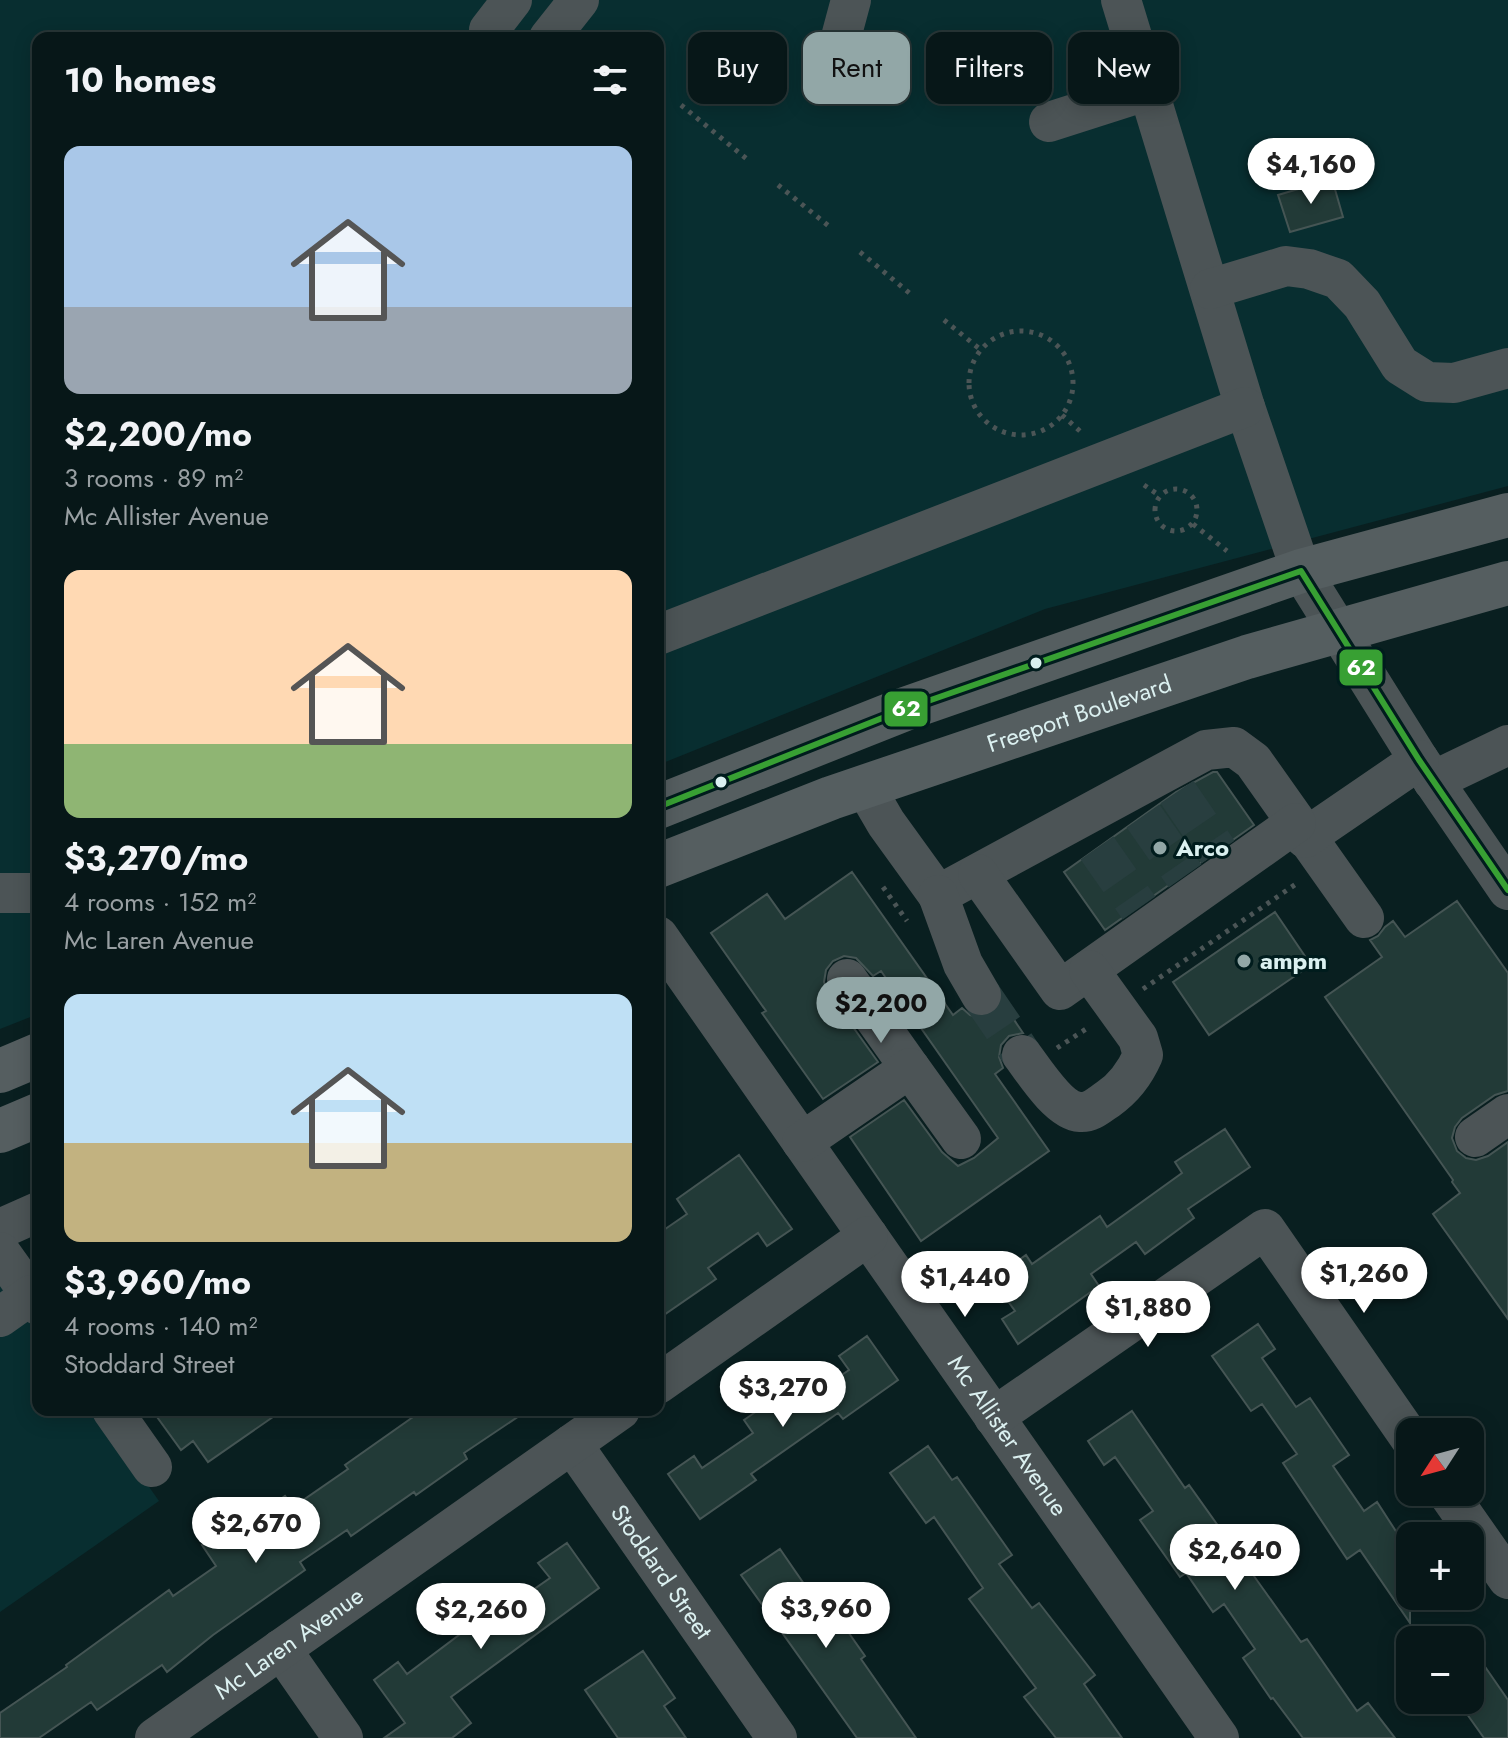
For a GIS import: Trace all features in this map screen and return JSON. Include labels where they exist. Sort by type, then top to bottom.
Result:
[{"type":"main road","points":[[664,805],[905,709],[1301,571],[1508,515]]},
{"type":"main road","name":"Freeport Boulevard","points":[[664,864],[865,787],[1253,655],[1508,583]]},
{"type":"main road","points":[[0,1071],[32,1058]]},
{"type":"main road","points":[[0,1131],[32,1118]]},
{"type":"street","points":[[489,32],[512,0]]},
{"type":"street","points":[[554,32],[579,0]]},
{"type":"street","points":[[842,32],[851,0]]},
{"type":"street","points":[[1121,0],[1131,32]]},
{"type":"street","points":[[1049,122],[1105,104]]},
{"type":"street","points":[[1153,104],[1245,407],[1301,571],[1426,770],[1508,890]]},
{"type":"street","points":[[1210,289],[1286,266],[1309,269],[1338,279],[1362,304],[1400,365],[1427,382],[1454,383],[1508,368]]},
{"type":"street","points":[[664,633],[1245,407]]},
{"type":"street","points":[[978,874],[1060,990],[1089,970],[1146,917],[1224,861],[1300,830],[1426,770],[1508,745]]},
{"type":"street","points":[[938,895],[978,874],[1087,834],[1170,782],[1206,750],[1234,747],[1253,761],[1364,918]]},
{"type":"street","points":[[865,787],[886,823],[938,895],[963,964],[981,995]]},
{"type":"street","points":[[0,893],[32,893]]},
{"type":"street","name":"Mc Allister Avenue","points":[[664,945],[1219,1738]]},
{"type":"street","points":[[1022,1055],[1064,1106],[1078,1112],[1093,1110],[1118,1092],[1136,1071],[1143,1055],[1138,1038],[1089,970]]},
{"type":"street","points":[[847,979],[961,1139]]},
{"type":"street","points":[[802,1142],[910,1068]]},
{"type":"street","points":[[1475,1137],[1508,1114]]},
{"type":"street","points":[[0,1229],[32,1215]]},
{"type":"street","points":[[994,1417],[1265,1229],[1396,1418]]},
{"type":"street","points":[[664,1380],[868,1236]]},
{"type":"street","points":[[0,1252],[23,1306]]},
{"type":"street","points":[[116,1416],[152,1467]]},
{"type":"street","name":"Mc Laren Avenue","points":[[155,1738],[612,1416]]},
{"type":"street","name":"Stoddard Street","points":[[572,1444],[777,1738]]},
{"type":"street","points":[[1457,1506],[1508,1579]]},
{"type":"street","points":[[281,1649],[343,1738]]},
{"type":"path","points":[[681,105],[748,160]]},
{"type":"path","points":[[778,185],[830,227]]},
{"type":"path","points":[[860,252],[913,296]]},
{"type":"path","points":[[944,320],[981,350]]},
{"type":"path","points":[[1019,331],[1035,333],[1051,340],[1063,352],[1071,367],[1071,400],[1062,415],[1049,427],[1033,433],[1016,434],[1000,430],[985,420],[975,406],[970,389],[970,372],[981,350],[1002,334],[1019,331]]},
{"type":"path","points":[[1175,488],[1189,492],[1198,510],[1193,524],[1187,529],[1173,532],[1160,524],[1155,511],[1160,496],[1175,488]]},
{"type":"path","points":[[1193,524],[1227,551]]},
{"type":"shaded area","points":[[0,0],[1508,0],[1508,486],[1045,609],[664,763],[664,32],[32,32],[32,1016],[0,1029]]},
{"type":"shaded area","points":[[0,1277],[32,1322],[32,1416],[99,1416],[159,1501],[0,1612]]},
{"type":"building","points":[[1332,179],[1343,217],[1290,232],[1278,195]]},
{"type":"building","points":[[1217,772],[1254,825],[1105,930],[1064,872],[1176,792]]},
{"type":"building","points":[[852,872],[953,1015],[962,1008],[970,1015],[982,1018],[993,1014],[1002,1002],[1023,1033],[1009,1036],[1001,1045],[999,1057],[1003,1068],[995,1074],[1049,1151],[921,1241],[850,1137],[904,1100],[942,1152],[958,1166],[974,1158],[998,1138],[881,971],[873,976],[856,958],[844,956],[833,961],[826,970],[824,982],[878,1062],[823,1099],[762,1013],[766,1011],[711,933],[767,894],[785,919]]},
{"type":"building","points":[[1457,901],[1508,973],[1508,1091],[1495,1095],[1462,1118],[1452,1138],[1457,1151],[1466,1158],[1476,1160],[1508,1142],[1508,1319],[1433,1214],[1460,1193],[1453,1180],[1325,997],[1382,957],[1370,940],[1393,921],[1405,937]]},
{"type":"building","points":[[1275,912],[1311,965],[1209,1035],[1173,982]]},
{"type":"building","points":[[1225,1129],[1250,1167],[1188,1209],[1194,1218],[1145,1254],[1136,1242],[1091,1274],[1099,1286],[1018,1344],[1002,1319],[1015,1311],[992,1279],[1026,1255],[1032,1264],[1100,1216],[1107,1227],[1182,1173],[1175,1162]]},
{"type":"building","points":[[739,1155],[792,1229],[767,1246],[758,1233],[708,1268],[716,1279],[664,1315],[664,1230],[687,1214],[677,1199]]},
{"type":"building","points":[[1258,1324],[1275,1349],[1262,1358],[1296,1407],[1310,1398],[1349,1455],[1333,1466],[1364,1511],[1377,1502],[1396,1531],[1396,1603],[1360,1550],[1347,1559],[1283,1463],[1297,1454],[1262,1404],[1251,1411],[1212,1356]]},
{"type":"building","points":[[867,1336],[898,1380],[843,1419],[838,1413],[751,1474],[756,1480],[700,1519],[668,1474],[694,1456],[702,1468],[753,1433],[744,1420],[793,1386],[803,1401],[849,1370],[839,1356]]},
{"type":"building","points":[[1132,1411],[1185,1488],[1189,1485],[1301,1642],[1307,1639],[1357,1711],[1368,1703],[1395,1738],[1303,1738],[1271,1699],[1243,1658],[1255,1649],[1224,1604],[1213,1612],[1186,1573],[1180,1577],[1140,1520],[1153,1511],[1115,1457],[1104,1465],[1088,1441]]},
{"type":"building","points":[[156,1416],[274,1416],[208,1462],[193,1441],[181,1450]]},
{"type":"building","points":[[414,1416],[519,1416],[464,1453],[467,1459],[416,1495],[414,1492],[351,1536],[347,1530],[300,1562],[305,1570],[213,1635],[167,1672],[162,1665],[97,1710],[91,1702],[39,1738],[0,1738],[0,1713],[169,1590],[173,1596],[216,1566],[202,1545],[229,1527],[234,1533],[285,1496],[293,1507],[348,1469],[345,1465]]},
{"type":"building","points":[[928,1446],[952,1480],[957,1477],[1012,1555],[999,1564],[1032,1608],[1039,1603],[1095,1675],[1084,1684],[1122,1738],[1056,1738],[1024,1697],[1036,1688],[969,1599],[983,1588],[934,1517],[926,1523],[890,1473]]},
{"type":"building","points":[[567,1543],[599,1588],[451,1697],[471,1723],[452,1738],[384,1738],[405,1723],[374,1680],[398,1662],[407,1674],[503,1602],[507,1608],[550,1578],[538,1563]]},
{"type":"building","points":[[780,1549],[822,1610],[829,1605],[865,1656],[861,1659],[916,1738],[857,1738],[741,1575]]},
{"type":"building","points":[[1401,1610],[1410,1610],[1410,1623]]},
{"type":"building","points":[[643,1651],[675,1698],[664,1706],[686,1738],[618,1738],[585,1690]]},
{"type":"building","points":[[1484,1665],[1508,1700],[1508,1738],[1484,1738],[1467,1714],[1484,1714]]},
{"type":"tunnel","points":[[1177,792],[1218,852]]},
{"type":"tunnel","points":[[1143,816],[1185,876]]},
{"type":"tunnel","points":[[1097,848],[1139,908]]},
{"type":"tunnel","points":[[981,995],[1022,1055]]},
{"type":"transit line","name":"62","points":[[664,805],[905,709],[1301,571],[1419,760],[1508,890]]},
{"type":"place","name":"Arco","points":[[1160,848]]},
{"type":"place","name":"ampm","points":[[1244,961]]}]
